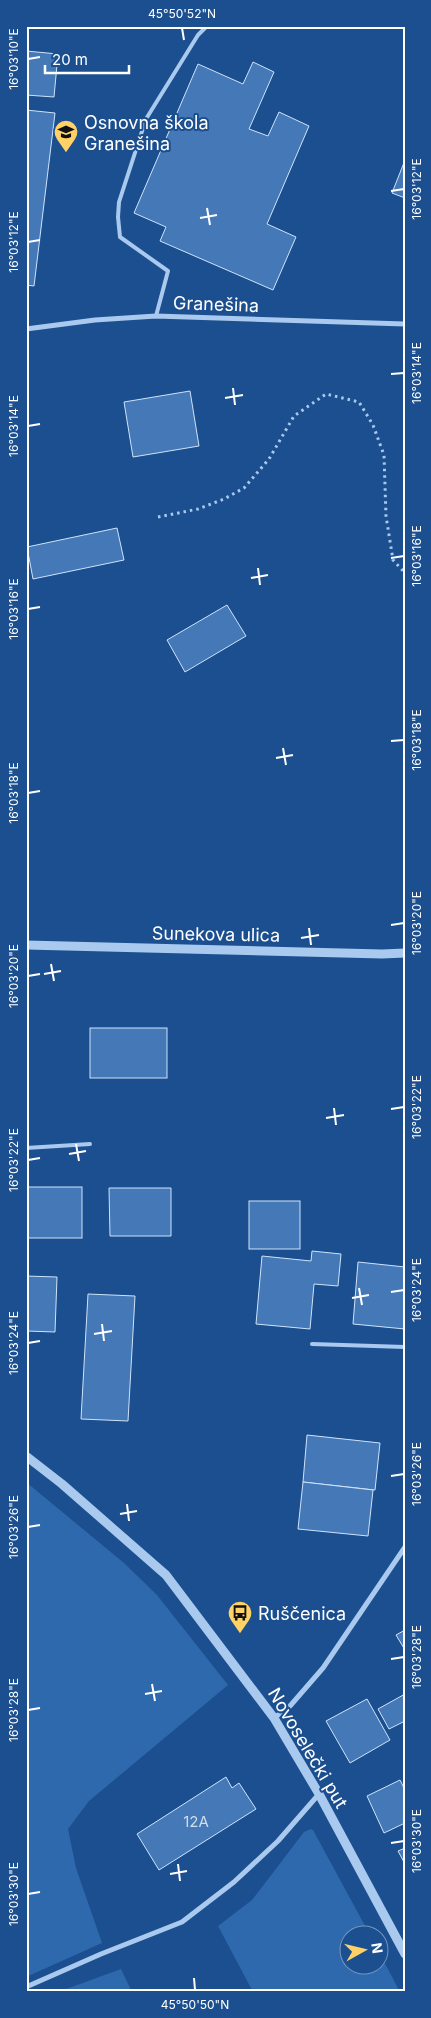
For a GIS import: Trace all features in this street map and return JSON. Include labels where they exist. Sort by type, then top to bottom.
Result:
[{"type":"street","name":"Granešina","points":[[26,329],[95,320],[156,316],[405,324]]},
{"type":"street","name":"Sunekova ulica","points":[[26,945],[405,953]]},
{"type":"street","name":"Novoselečki put","points":[[26,1456],[62,1484],[166,1576],[274,1718],[319,1794],[405,1954]]},
{"type":"street","points":[[274,1718],[290,1706],[323,1668],[405,1547]]},
{"type":"street","points":[[26,1987],[101,1954],[182,1922],[234,1882],[278,1841],[319,1794]]},
{"type":"lane","points":[[156,316],[168,272],[120,237],[119,202],[146,118],[198,35],[206,26]]},
{"type":"lane","points":[[26,1148],[90,1144]]},
{"type":"lane","points":[[312,1344],[405,1347]]},
{"type":"path","points":[[158,517],[198,509],[224,499],[244,488],[269,459],[294,416],[326,394],[359,402],[373,425],[384,456],[386,516],[393,560],[405,573]]},
{"type":"shaded area","points":[[26,1482],[124,1563],[157,1595],[228,1685],[89,1801],[68,1829],[76,1868],[102,1943],[26,1977]]},
{"type":"shaded area","points":[[313,1830],[365,1926],[338,1926],[338,1976],[388,1976],[388,1969],[400,1992],[253,1992],[218,1926],[252,1900],[304,1832]]},
{"type":"shaded area","points":[[121,1969],[132,1992],[58,1992]]},
{"type":"building","points":[[26,51],[58,54],[54,97],[26,95]]},
{"type":"building","points":[[253,62],[274,72],[249,129],[268,136],[279,112],[309,126],[267,224],[296,237],[273,290],[160,241],[166,227],[134,213],[198,64],[243,84]]},
{"type":"building","points":[[26,110],[55,113],[34,286],[26,285]]},
{"type":"building","points":[[405,160],[405,198],[392,193]]},
{"type":"building","points":[[190,391],[199,446],[133,457],[124,402]]},
{"type":"building","points":[[117,528],[124,560],[33,579],[27,547]]},
{"type":"building","points":[[227,605],[246,636],[185,672],[167,640]]},
{"type":"building","points":[[90,1028],[167,1028],[167,1078],[90,1078]]},
{"type":"building","points":[[26,1187],[82,1187],[82,1238],[26,1238]]},
{"type":"building","points":[[109,1188],[171,1188],[171,1236],[110,1236]]},
{"type":"building","points":[[249,1201],[300,1201],[300,1249],[249,1249]]},
{"type":"building","points":[[312,1251],[341,1254],[338,1286],[314,1284],[310,1329],[256,1324],[262,1256],[311,1261]]},
{"type":"building","points":[[358,1262],[405,1267],[405,1329],[353,1324]]},
{"type":"building","points":[[26,1276],[57,1277],[55,1332],[26,1331]]},
{"type":"building","points":[[88,1294],[135,1296],[128,1421],[81,1419]]},
{"type":"building","points":[[307,1435],[380,1443],[375,1490],[303,1482]]},
{"type":"building","points":[[303,1482],[373,1490],[368,1536],[298,1529]]},
{"type":"building","points":[[405,1630],[405,1650],[396,1635]]},
{"type":"building","points":[[405,1694],[405,1721],[389,1729],[378,1709]]},
{"type":"building","points":[[367,1699],[390,1740],[350,1763],[326,1721]]},
{"type":"building","points":[[226,1777],[232,1788],[239,1783],[256,1809],[159,1870],[137,1834]]},
{"type":"building","points":[[400,1780],[405,1790],[405,1823],[384,1833],[367,1796]]},
{"type":"building","points":[[405,1848],[405,1864],[398,1851]]},
{"type":"place","name":"Osnovna škola Granešina","points":[[66,153]]},
{"type":"place","name":"Ruščenica","points":[[240,1634]]}]
